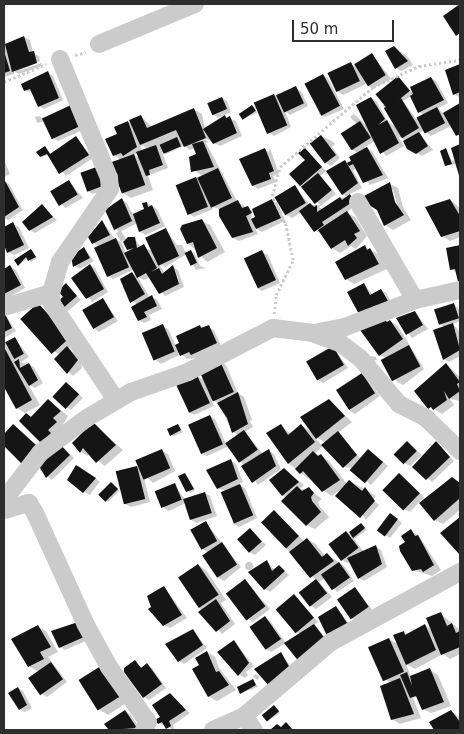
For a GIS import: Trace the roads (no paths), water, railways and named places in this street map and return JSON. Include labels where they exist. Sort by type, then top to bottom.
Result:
[{"type":"street","points":[[99,44],[195,4]]},
{"type":"street","points":[[60,58],[109,178],[110,189],[60,262],[51,293],[52,304],[116,400]]},
{"type":"street","points":[[358,202],[415,300]]},
{"type":"street","points":[[312,333],[345,327],[415,300],[460,290]]},
{"type":"street","points":[[4,307],[51,293]]},
{"type":"street","points":[[4,500],[40,453],[116,400],[188,372],[273,328],[312,333],[340,343],[361,359],[399,404],[425,417],[460,451]]},
{"type":"street","points":[[4,510],[29,503],[110,668],[148,722],[144,730]]},
{"type":"street","points":[[212,730],[244,716],[331,642],[460,572]]},
{"type":"street","points":[[244,716],[254,730]]}]
